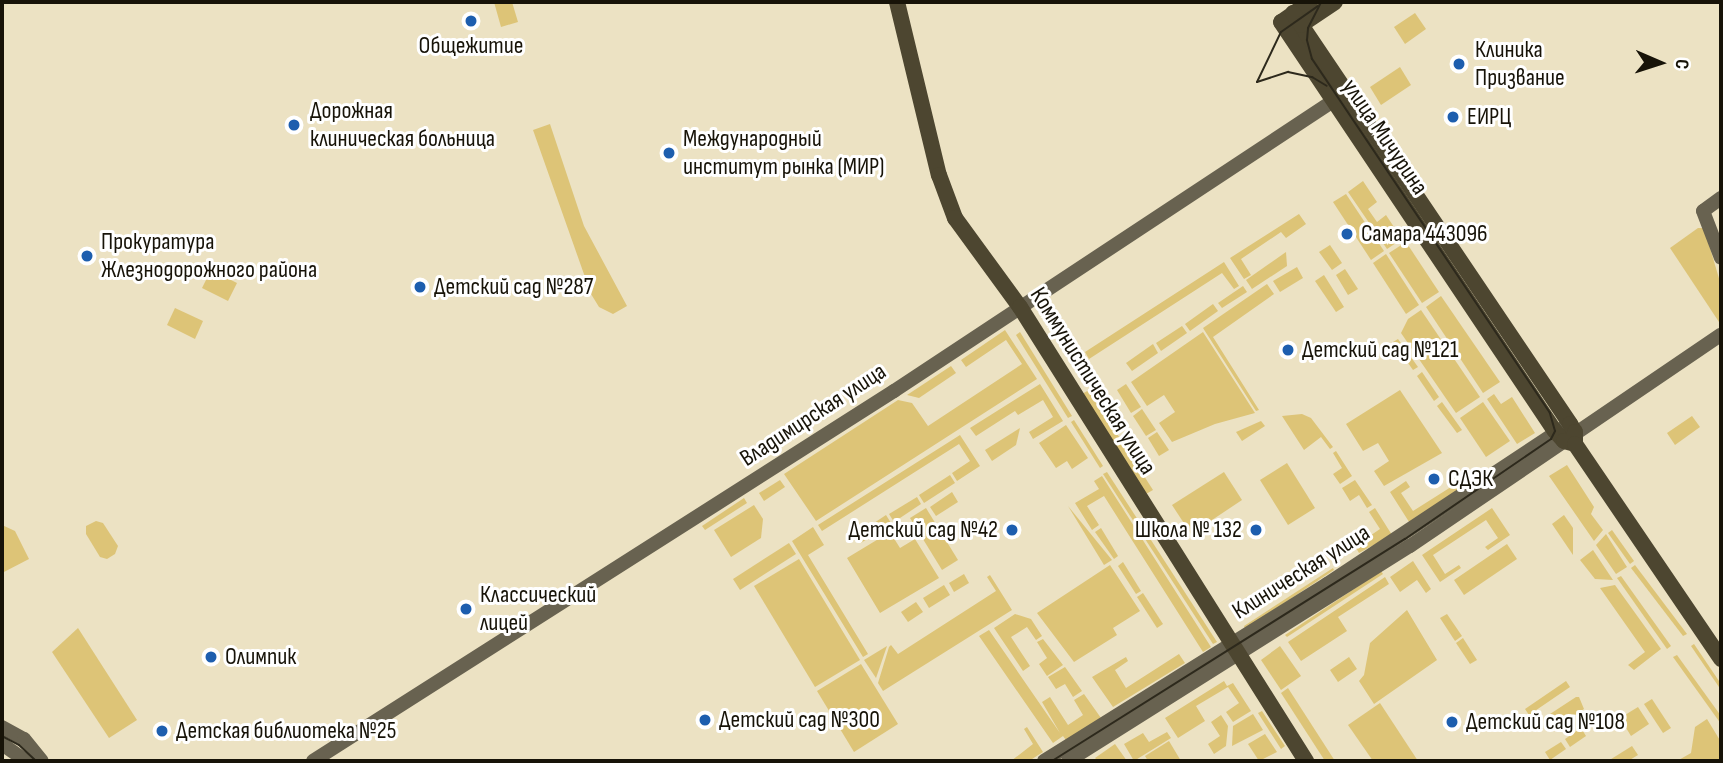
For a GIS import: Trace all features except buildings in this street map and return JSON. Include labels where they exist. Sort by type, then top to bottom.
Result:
[{"type":"main road","name":"Коммунистическая улица","points":[[897,2],[947,202],[955,218],[1020,307],[1306,761]]},
{"type":"main road","points":[[1292,20],[1310,2]]},
{"type":"main road","points":[[1292,20],[1335,2]]},
{"type":"main road","name":"улица Мичурина","points":[[1292,20],[1333,100],[1570,433]]},
{"type":"main road","name":"улица Мичурина","points":[[1292,20],[1721,659]]},
{"type":"street","name":"Владимирская улица","points":[[313,761],[1020,307],[1333,100]]},
{"type":"street","points":[[1721,198],[1703,211],[1721,258]]},
{"type":"street","name":"Клиническая улица","points":[[1044,761],[1410,546],[1570,433],[1721,335]]},
{"type":"street","name":"Клиническая улица","points":[[1068,761],[1235,649]]},
{"type":"street","points":[[2,727],[23,739],[42,761]]},
{"type":"street","points":[[2,744],[26,761]]},
{"type":"shaded area","points":[[494,2],[512,2],[518,22],[501,27]]},
{"type":"shaded area","points":[[1415,13],[1426,29],[1405,44],[1394,27]]},
{"type":"shaded area","points":[[1400,67],[1411,85],[1381,105],[1370,87]]},
{"type":"shaded area","points":[[550,124],[584,226],[627,306],[613,314],[599,307],[591,294],[533,130]]},
{"type":"shaded area","points":[[1363,181],[1377,202],[1368,209],[1377,222],[1386,215],[1402,239],[1387,249],[1348,192]]},
{"type":"shaded area","points":[[1346,194],[1384,251],[1371,260],[1333,202]]},
{"type":"shaded area","points":[[1299,214],[1306,224],[1286,238],[1281,232],[1241,259],[1251,275],[1244,279],[1230,258]]},
{"type":"shaded area","points":[[1698,228],[1704,228],[1721,285],[1721,325],[1670,248]]},
{"type":"shaded area","points":[[1406,242],[1439,292],[1422,303],[1389,253]]},
{"type":"shaded area","points":[[1330,245],[1342,263],[1332,270],[1319,252]]},
{"type":"shaded area","points":[[1286,252],[1287,266],[1252,289],[1246,280]]},
{"type":"shaded area","points":[[1386,254],[1419,305],[1406,314],[1373,263]]},
{"type":"shaded area","points":[[1224,262],[1239,286],[1234,289],[1222,273],[1089,359],[1085,352]]},
{"type":"shaded area","points":[[1297,267],[1303,278],[1280,292],[1273,281]]},
{"type":"shaded area","points":[[1345,269],[1358,289],[1348,295],[1336,275]]},
{"type":"shaded area","points":[[211,270],[237,283],[228,301],[202,288]]},
{"type":"shaded area","points":[[1324,275],[1344,307],[1336,312],[1315,281]]},
{"type":"shaded area","points":[[1267,284],[1274,294],[1213,337],[1259,410],[1256,411],[1203,328]]},
{"type":"shaded area","points":[[1243,286],[1247,292],[1222,308],[1218,303]]},
{"type":"shaded area","points":[[1441,296],[1500,382],[1483,393],[1426,307]]},
{"type":"shaded area","points":[[1213,304],[1218,311],[1190,331],[1185,324]]},
{"type":"shaded area","points":[[175,308],[203,321],[195,339],[167,325]]},
{"type":"shaded area","points":[[1421,310],[1480,397],[1456,413],[1401,333],[1408,319]]},
{"type":"shaded area","points":[[1182,326],[1187,333],[1161,351],[1156,343]]},
{"type":"shaded area","points":[[1005,330],[1037,379],[816,521],[784,474],[898,400],[912,403],[928,426],[1022,364],[1006,340],[966,367],[961,360]]},
{"type":"shaded area","points":[[1020,332],[1072,416],[1068,418],[1016,335]]},
{"type":"shaded area","points":[[1203,332],[1255,413],[1215,424],[1172,442],[1159,423],[1175,412],[1164,395],[1147,406],[1131,382]]},
{"type":"shaded area","points":[[1398,339],[1418,367],[1413,370],[1393,342]]},
{"type":"shaded area","points":[[1153,344],[1158,353],[1132,371],[1126,363]]},
{"type":"shaded area","points":[[951,366],[956,373],[919,398],[907,395]]},
{"type":"shaded area","points":[[1422,372],[1439,397],[1434,401],[1417,376]]},
{"type":"shaded area","points":[[1040,384],[1063,421],[1033,439],[1029,432],[1053,417],[1043,400],[1018,415],[1015,411],[976,436],[970,428]]},
{"type":"shaded area","points":[[1126,384],[1141,407],[1131,413],[1117,390]]},
{"type":"shaded area","points":[[1089,390],[1153,490],[1146,494],[1082,394]]},
{"type":"shaded area","points":[[1400,390],[1442,453],[1384,486],[1374,471],[1389,461],[1378,443],[1363,451],[1346,424]]},
{"type":"shaded area","points":[[1494,394],[1501,404],[1512,397],[1535,433],[1517,444],[1487,399]]},
{"type":"shaded area","points":[[1442,402],[1462,430],[1457,433],[1437,406]]},
{"type":"shaded area","points":[[1483,402],[1510,441],[1486,457],[1460,418]]},
{"type":"shaded area","points":[[1142,409],[1156,430],[1146,436],[1133,416]]},
{"type":"shaded area","points":[[1302,414],[1311,418],[1333,447],[1330,449],[1321,437],[1304,450],[1282,416]]},
{"type":"shaded area","points":[[1692,416],[1700,427],[1675,445],[1667,433]]},
{"type":"shaded area","points":[[1074,420],[1103,466],[1100,468],[1071,422]]},
{"type":"shaded area","points":[[1261,421],[1265,426],[1242,441],[1236,432]]},
{"type":"shaded area","points":[[1066,425],[1088,458],[1072,469],[1067,461],[1056,468],[1039,443]]},
{"type":"shaded area","points":[[1020,428],[1016,445],[992,461],[985,450]]},
{"type":"shaded area","points":[[1157,432],[1169,450],[1159,456],[1148,438]]},
{"type":"shaded area","points":[[960,435],[980,466],[957,481],[952,473],[970,461],[959,444],[822,531],[818,525]]},
{"type":"shaded area","points":[[1336,451],[1352,476],[1340,484],[1333,474],[1342,468],[1333,453]]},
{"type":"shaded area","points":[[1287,463],[1315,508],[1288,525],[1260,480]]},
{"type":"shaded area","points":[[1567,465],[1594,507],[1591,514],[1603,530],[1594,541],[1549,476]]},
{"type":"shaded area","points":[[1107,472],[1217,642],[1213,644],[1103,474]]},
{"type":"shaded area","points":[[1224,472],[1242,500],[1191,534],[1172,505]]},
{"type":"shaded area","points":[[950,475],[955,483],[924,503],[919,495]]},
{"type":"shaded area","points":[[1102,476],[1211,647],[1203,652],[1104,496],[1087,506],[1099,525],[1092,530],[1075,503],[1099,489],[1094,481]]},
{"type":"shaded area","points":[[780,480],[785,487],[764,501],[759,493]]},
{"type":"shaded area","points":[[1355,480],[1372,505],[1367,508],[1359,495],[1350,501],[1342,488]]},
{"type":"shaded area","points":[[1462,480],[1467,488],[1411,525],[1390,492],[1406,481],[1410,487],[1401,493],[1413,511]]},
{"type":"shaded area","points":[[952,492],[958,502],[936,516],[930,507]]},
{"type":"shaded area","points":[[917,497],[921,504],[894,522],[889,514]]},
{"type":"shaded area","points":[[744,498],[747,503],[705,530],[702,526]]},
{"type":"shaded area","points":[[754,505],[763,519],[761,538],[731,557],[714,530]]},
{"type":"shaded area","points":[[1068,506],[1112,560],[1104,565]]},
{"type":"shaded area","points":[[926,508],[958,560],[942,570],[910,518]]},
{"type":"shaded area","points":[[1375,508],[1392,535],[1359,553],[1355,546],[1380,529],[1369,512]]},
{"type":"shaded area","points":[[1492,508],[1510,535],[1488,550],[1485,547],[1498,538],[1486,520],[1433,555],[1445,574],[1459,565],[1461,568],[1440,582],[1422,555]]},
{"type":"shaded area","points":[[886,515],[891,523],[861,543],[856,535]]},
{"type":"shaded area","points":[[1564,515],[1573,528],[1573,555],[1552,524]]},
{"type":"shaded area","points":[[96,521],[103,523],[118,546],[115,554],[107,559],[100,557],[86,534],[86,526]]},
{"type":"shaded area","points":[[2,525],[15,531],[29,559],[2,573]]},
{"type":"shaded area","points":[[813,527],[824,545],[808,555],[868,654],[863,657],[792,541]]},
{"type":"shaded area","points":[[1101,528],[1118,556],[1114,559],[1095,532]]},
{"type":"shaded area","points":[[1612,530],[1634,561],[1630,564],[1608,533]]},
{"type":"shaded area","points":[[890,532],[900,548],[915,539],[939,578],[880,613],[847,558]]},
{"type":"shaded area","points":[[1606,534],[1627,567],[1616,574],[1596,545]]},
{"type":"shaded area","points":[[789,543],[796,554],[740,590],[733,579]]},
{"type":"shaded area","points":[[1507,544],[1517,559],[1464,595],[1454,580]]},
{"type":"shaded area","points":[[1593,550],[1613,580],[1595,579],[1580,560]]},
{"type":"shaded area","points":[[799,559],[860,660],[815,687],[754,586]]},
{"type":"shaded area","points":[[1413,561],[1431,589],[1426,593],[1417,580],[1400,592],[1390,577]]},
{"type":"shaded area","points":[[1123,562],[1141,591],[1136,594],[1118,566]]},
{"type":"shaded area","points":[[1110,565],[1140,611],[1113,628],[1117,635],[1074,662],[1037,613]]},
{"type":"shaded area","points":[[1635,565],[1687,634],[1683,636],[1631,568]]},
{"type":"shaded area","points":[[1333,568],[1334,570],[1245,629],[1244,626]]},
{"type":"shaded area","points":[[1381,571],[1383,574],[1287,637],[1285,635]]},
{"type":"shaded area","points":[[964,574],[969,583],[954,592],[949,583]]},
{"type":"shaded area","points":[[990,575],[1012,610],[883,691],[878,683],[889,647],[891,645],[898,654],[996,591],[987,577]]},
{"type":"shaded area","points":[[1621,576],[1671,646],[1667,649],[1617,578]]},
{"type":"shaded area","points":[[1385,577],[1389,584],[1338,617],[1347,631],[1301,661],[1288,642]]},
{"type":"shaded area","points":[[944,585],[950,595],[929,608],[923,598]]},
{"type":"shaded area","points":[[1615,585],[1661,649],[1634,670],[1628,665],[1645,652],[1600,588]]},
{"type":"shaded area","points":[[1143,593],[1163,624],[1157,628],[1137,597]]},
{"type":"shaded area","points":[[916,602],[923,612],[908,622],[901,612]]},
{"type":"shaded area","points":[[1407,610],[1437,660],[1374,704],[1359,681],[1364,675],[1370,643]]},
{"type":"shaded area","points":[[1015,614],[1031,619],[1042,636],[1036,640],[1027,627],[1011,637],[1030,666],[1023,671],[994,628]]},
{"type":"shaded area","points":[[1447,614],[1462,636],[1455,641],[1440,618]]},
{"type":"shaded area","points":[[78,628],[137,720],[109,738],[52,652]]},
{"type":"shaded area","points":[[989,630],[1060,733],[1042,702],[1050,697],[1068,725],[1083,715],[1074,700],[1084,694],[1101,718],[1066,740],[1063,736],[1053,743],[979,636]]},
{"type":"shaded area","points":[[1463,638],[1477,660],[1470,664],[1456,643]]},
{"type":"shaded area","points":[[1043,639],[1063,665],[1047,676],[1039,664],[1047,658],[1037,642]]},
{"type":"shaded area","points":[[1694,644],[1721,684],[1721,690],[1691,646]]},
{"type":"shaded area","points":[[887,646],[876,678],[864,660]]},
{"type":"shaded area","points":[[1280,646],[1301,676],[1281,690],[1261,660]]},
{"type":"shaded area","points":[[1179,654],[1185,663],[1113,707],[1092,677],[1126,657],[1128,661],[1115,670],[1126,688]]},
{"type":"shaded area","points":[[1677,655],[1721,716],[1721,724],[1673,657]]},
{"type":"shaded area","points":[[1349,657],[1357,669],[1338,682],[1330,670]]},
{"type":"shaded area","points":[[861,664],[898,724],[854,752],[817,691]]},
{"type":"shaded area","points":[[1065,667],[1082,691],[1073,697],[1065,684],[1056,689],[1048,677]]},
{"type":"shaded area","points":[[1224,681],[1227,686],[1233,683],[1251,711],[1233,722],[1226,712],[1239,703],[1228,687],[1196,706],[1205,721],[1178,738],[1165,718]]},
{"type":"shaded area","points":[[1566,681],[1570,687],[1529,715],[1525,709]]},
{"type":"shaded area","points":[[1288,688],[1335,761],[1325,761],[1281,693]]},
{"type":"shaded area","points":[[1579,697],[1584,709],[1556,728],[1550,714]]},
{"type":"shaded area","points":[[1652,699],[1671,728],[1663,733],[1644,704]]},
{"type":"shaded area","points":[[1380,703],[1418,761],[1373,761],[1348,725]]},
{"type":"shaded area","points":[[1638,707],[1649,724],[1631,736],[1620,718]]},
{"type":"shaded area","points":[[1262,711],[1285,746],[1281,749],[1258,713]]},
{"type":"shaded area","points":[[1253,714],[1263,730],[1232,746],[1233,726]]},
{"type":"shaded area","points":[[1221,715],[1228,726],[1226,746],[1214,754],[1208,744],[1220,736],[1211,722]]},
{"type":"shaded area","points":[[1707,719],[1721,742],[1721,761],[1677,761],[1691,753],[1695,727]]},
{"type":"shaded area","points":[[1027,727],[1043,752],[1029,761],[1011,761],[1033,744],[1024,729]]},
{"type":"shaded area","points":[[1581,728],[1586,736],[1570,747],[1565,739]]},
{"type":"shaded area","points":[[1167,732],[1171,738],[1134,761],[1124,744],[1143,733],[1149,742]]},
{"type":"shaded area","points":[[1265,734],[1277,752],[1259,761],[1248,744]]},
{"type":"shaded area","points":[[1169,741],[1181,761],[1148,761],[1145,756]]},
{"type":"shaded area","points":[[1561,742],[1566,749],[1550,760],[1545,752]]},
{"type":"shaded area","points":[[1115,744],[1127,761],[1098,761],[1095,758]]},
{"type":"shaded area","points":[[1632,746],[1638,755],[1628,761],[1608,761]]},
{"type":"tram line","points":[[1052,761],[1405,539],[1551,439],[1555,431],[1550,413],[1312,59],[1307,40],[1308,28],[1321,2]]},
{"type":"tram line","points":[[1257,82],[1281,32],[1318,6]]},
{"type":"tram line","points":[[1257,82],[1288,72],[1312,77],[1327,86]]},
{"type":"tram line","points":[[2,736],[19,745],[36,761]]},
{"type":"place","name":"Общежитие","points":[[471,21]]},
{"type":"place","name":"Клиника Призвание","points":[[1459,64]]},
{"type":"place","name":"ЕИРЦ","points":[[1453,117]]},
{"type":"place","name":"Дорожная клиническая больница","points":[[294,125]]},
{"type":"place","name":"Международный институт рынка (МИР)","points":[[669,153]]},
{"type":"place","name":"Самара 443096","points":[[1347,234]]},
{"type":"place","name":"Прокуратура Жлезнодорожного района","points":[[87,256]]},
{"type":"place","name":"Детский сад №287","points":[[420,287]]},
{"type":"place","name":"Детский сад №121","points":[[1288,350]]},
{"type":"place","name":"СДЭК","points":[[1434,479]]},
{"type":"place","name":"Детский сад №42","points":[[1012,530]]},
{"type":"place","name":"Школа № 132","points":[[1256,530]]},
{"type":"place","name":"Классический лицей","points":[[466,609]]},
{"type":"place","name":"Олимпик","points":[[211,657]]},
{"type":"place","name":"Детский сад №300","points":[[705,720]]},
{"type":"place","name":"Детский сад №108","points":[[1452,722]]},
{"type":"place","name":"Детская библиотека №25","points":[[162,731]]}]
